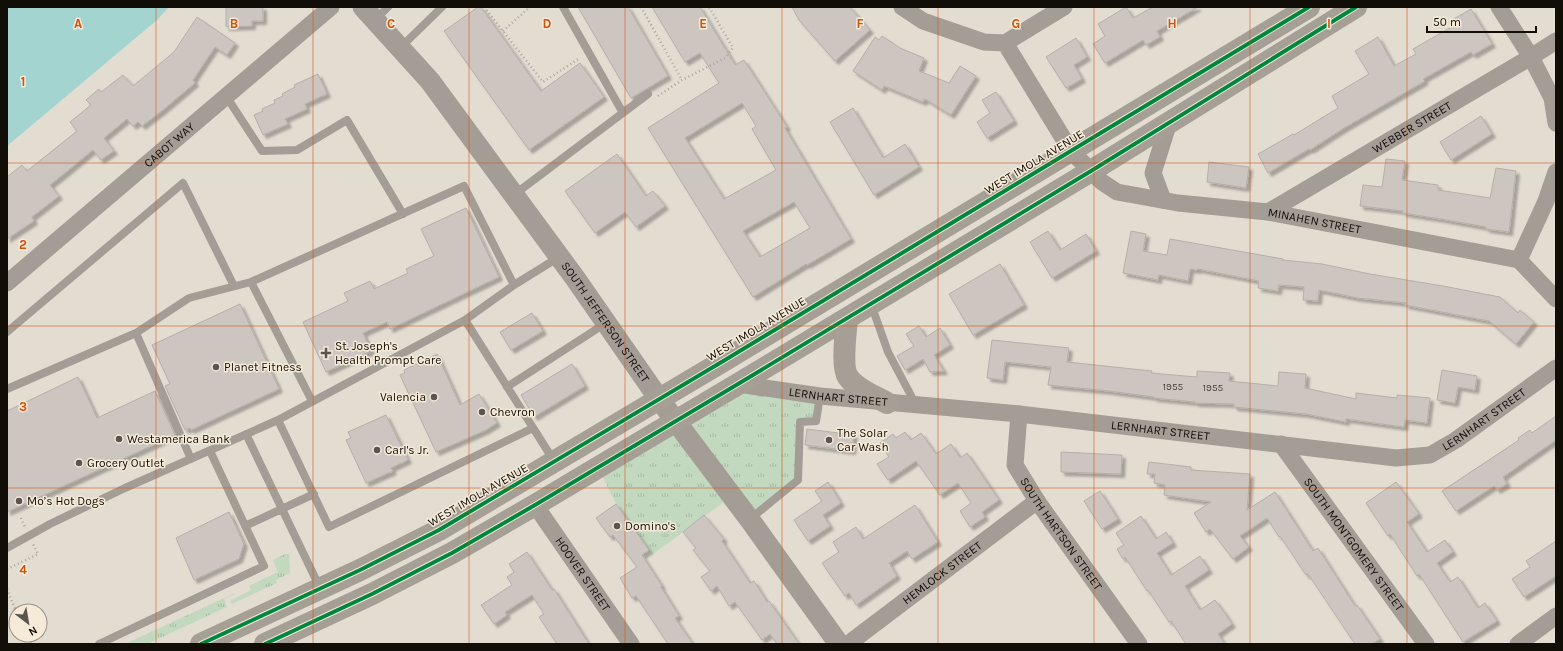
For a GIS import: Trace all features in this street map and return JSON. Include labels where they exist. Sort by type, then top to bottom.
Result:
[{"type":"main road","name":"WEST IMOLA AVENUE","points":[[201,644],[439,530],[555,462],[1309,7]]},
{"type":"main road","points":[[265,644],[372,594],[452,553],[535,505],[1091,171],[1356,7]]},
{"type":"main road","points":[[847,318],[844,361],[848,377],[858,386],[887,402]]},
{"type":"street","name":"CABOT WAY","points":[[7,283],[331,7]]},
{"type":"street","points":[[902,7],[923,21],[984,42],[1005,43],[1064,7]]},
{"type":"street","points":[[1499,7],[1531,58],[1552,98],[1556,123]]},
{"type":"street","name":"SOUTH JEFFERSON STREET","points":[[376,11],[400,48],[430,81],[560,256],[659,399],[750,520],[839,644]]},
{"type":"street","name":"WEBBER STREET","points":[[1268,212],[1531,58],[1556,41]]},
{"type":"street","name":"MINAHEN STREET","points":[[1005,43],[1071,151],[1102,182],[1117,192],[1163,200],[1268,212],[1519,260]]},
{"type":"street","points":[[1163,200],[1154,173],[1169,122]]},
{"type":"street","points":[[1556,172],[1546,201],[1519,260],[1556,299]]},
{"type":"street","name":"LERNHART STREET","points":[[738,384],[820,396],[1019,414],[1396,458],[1430,455],[1456,440],[1556,368]]},
{"type":"street","name":"SOUTH HARTSON STREET","points":[[1019,414],[1015,465],[1037,501],[1139,644]]},
{"type":"street","name":"SOUTH MONTGOMERY STREET","points":[[1281,444],[1426,644]]},
{"type":"street","name":"HEMLOCK STREET","points":[[848,644],[1037,501]]},
{"type":"street","name":"HOOVER STREET","points":[[535,505],[631,644]]},
{"type":"street","points":[[1518,644],[1556,616]]},
{"type":"lane","points":[[400,48],[442,7]]},
{"type":"lane","points":[[563,7],[623,113]]},
{"type":"lane","points":[[514,195],[648,94]]},
{"type":"lane","points":[[226,96],[262,151],[297,150],[347,120],[403,214]]},
{"type":"lane","points":[[7,332],[183,183],[234,286]]},
{"type":"lane","points":[[7,389],[136,333],[189,298],[251,282],[464,186],[514,285]]},
{"type":"lane","points":[[7,548],[50,524],[278,420],[465,320],[514,285],[560,256]]},
{"type":"lane","points":[[251,282],[312,401]]},
{"type":"lane","points":[[871,304],[888,352],[916,405]]},
{"type":"lane","points":[[465,320],[555,462]]},
{"type":"lane","points":[[507,387],[606,323]]},
{"type":"lane","points":[[136,333],[191,459]]},
{"type":"lane","points":[[750,520],[798,480],[800,422],[816,421],[820,396]]},
{"type":"lane","points":[[278,420],[329,527],[533,428]]},
{"type":"lane","points":[[246,434],[320,588]]},
{"type":"lane","points":[[99,644],[264,566],[210,451]]},
{"type":"lane","points":[[245,526],[314,494]]},
{"type":"path","points":[[484,7],[543,82],[588,52]]},
{"type":"path","points":[[503,31],[530,7]]},
{"type":"path","points":[[641,7],[682,80]]},
{"type":"path","points":[[640,100],[647,104],[682,80],[725,58],[733,48],[709,7]]},
{"type":"path","points":[[7,589],[13,603]]},
{"type":"green space","points":[[738,384],[820,396],[816,421],[800,422],[798,480],[750,520],[732,496],[652,555],[616,504],[598,467]]},
{"type":"green space","points":[[285,554],[289,554],[290,573],[276,580],[277,583],[232,604],[230,601],[251,590],[249,586],[278,572],[273,560]]},
{"type":"green space","points":[[239,591],[224,599],[227,607],[147,644],[125,644]]},
{"type":"water","points":[[7,7],[169,7],[157,20],[7,146]]},
{"type":"building","points":[[226,7],[263,7],[263,21],[252,21],[252,26],[226,27]]},
{"type":"building","points":[[478,7],[481,7],[541,91],[580,63],[604,97],[529,150],[444,31]]},
{"type":"building","points":[[578,7],[628,7],[668,76],[631,98]]},
{"type":"building","points":[[652,7],[700,7],[735,65],[744,60],[787,127],[785,128],[851,239],[807,265],[806,264],[753,297],[648,128],[719,83],[700,53],[685,62]],"holes":[[[742,103],[756,126],[752,129],[776,170],[724,199],[685,138]],[[794,202],[810,228],[760,257],[743,231]]]},
{"type":"building","points":[[792,7],[850,7],[870,30],[835,61],[799,20]]},
{"type":"building","points":[[1126,7],[1133,18],[1153,7],[1198,7],[1157,31],[1160,37],[1146,45],[1143,40],[1105,63],[1093,44],[1105,36],[1098,24]]},
{"type":"building","points":[[1471,9],[1492,44],[1473,55],[1471,52],[1423,79],[1425,81],[1344,128],[1310,150],[1309,149],[1268,173],[1258,154],[1293,134],[1294,135],[1338,108],[1332,96],[1369,74],[1355,51],[1378,37],[1394,66],[1416,54],[1413,49],[1455,25],[1452,20]]},
{"type":"building","points":[[197,17],[235,43],[227,55],[215,47],[193,80],[195,83],[163,110],[142,126],[138,122],[133,126],[127,119],[104,138],[114,151],[101,160],[93,150],[50,185],[59,196],[32,217],[34,221],[7,239],[7,177],[22,165],[27,171],[77,131],[70,122],[91,105],[86,100],[99,89],[101,92],[123,75],[133,86],[174,52]]},
{"type":"building","points":[[882,36],[900,48],[924,58],[919,71],[949,83],[960,66],[976,76],[951,115],[925,99],[923,102],[884,86],[882,90],[853,71],[875,37],[879,40]]},
{"type":"building","points":[[1076,38],[1087,57],[1074,65],[1082,79],[1066,88],[1046,57]]},
{"type":"building","points":[[318,74],[327,94],[305,104],[307,109],[285,119],[288,124],[263,135],[254,115],[263,111],[262,109],[275,103],[274,100],[283,96],[282,94],[295,87],[294,85]]},
{"type":"building","points":[[996,92],[1014,121],[987,138],[977,122],[990,113],[982,100]]},
{"type":"building","points":[[853,108],[883,158],[905,144],[919,167],[874,195],[830,122]]},
{"type":"building","points":[[1481,116],[1492,134],[1451,160],[1440,142]]},
{"type":"building","points":[[617,154],[646,196],[653,191],[665,206],[636,227],[625,212],[595,233],[565,191]]},
{"type":"building","points":[[1386,159],[1405,161],[1402,180],[1438,185],[1438,190],[1490,198],[1496,168],[1516,171],[1509,232],[1403,213],[1403,211],[1360,206],[1363,185],[1382,187]]},
{"type":"building","points":[[1209,162],[1249,167],[1246,188],[1207,182]]},
{"type":"building","points":[[466,208],[499,277],[390,329],[387,322],[363,333],[371,351],[326,372],[303,322],[348,301],[344,293],[370,281],[374,289],[408,273],[406,269],[434,256],[421,229]]},
{"type":"building","points":[[1048,231],[1060,250],[1086,234],[1096,251],[1052,278],[1030,242]]},
{"type":"building","points":[[1131,231],[1146,234],[1143,251],[1167,255],[1170,239],[1283,260],[1322,264],[1500,297],[1518,313],[1520,310],[1534,322],[1516,344],[1489,321],[1405,305],[1406,303],[1358,298],[1319,290],[1318,301],[1303,300],[1304,287],[1279,285],[1278,291],[1258,288],[1259,281],[1198,269],[1190,269],[1188,281],[1159,275],[1158,280],[1123,273]]},
{"type":"building","points":[[1000,264],[1024,305],[973,335],[949,294]]},
{"type":"building","name":"Planet Fitness","points":[[240,304],[279,389],[191,430],[190,428],[185,430],[165,386],[170,384],[152,345]]},
{"type":"building","points":[[532,313],[543,331],[511,350],[500,332]]},
{"type":"building","points":[[919,326],[926,337],[940,328],[950,345],[934,355],[944,371],[930,372],[923,359],[905,370],[897,356],[914,346],[906,334]]},
{"type":"building","points":[[992,340],[1069,348],[1067,362],[1152,371],[1151,373],[1197,377],[1197,371],[1230,373],[1229,381],[1278,386],[1279,372],[1306,374],[1305,388],[1356,399],[1356,393],[1397,398],[1397,395],[1430,398],[1427,423],[1405,420],[1404,427],[1346,419],[1346,422],[1306,414],[1234,407],[1234,404],[1195,403],[1109,391],[1048,385],[1051,367],[1005,362],[1003,380],[987,378]]},
{"type":"building","points":[[437,354],[460,405],[479,394],[497,423],[486,430],[436,452],[400,375],[405,373],[404,370]]},
{"type":"building","name":"Chevron","points":[[572,364],[585,386],[534,417],[521,395]]},
{"type":"building","points":[[1442,370],[1477,376],[1475,390],[1458,387],[1455,403],[1437,400]]},
{"type":"building","points":[[78,377],[97,418],[155,391],[175,435],[7,512],[7,411]]},
{"type":"building","name":"Carl's Jr.","points":[[386,415],[408,460],[391,468],[393,471],[366,483],[346,440],[351,438],[348,432]]},
{"type":"building","points":[[1556,416],[1556,440],[1503,477],[1507,484],[1497,490],[1494,486],[1456,511],[1442,491],[1519,440],[1518,438],[1530,430],[1532,433]]},
{"type":"building","name":"The Solar Car Wash","points":[[807,429],[854,435],[852,451],[805,445]]},
{"type":"building","points":[[905,432],[911,440],[921,433],[936,454],[951,444],[960,458],[967,453],[999,500],[982,512],[985,517],[970,527],[960,511],[971,503],[958,483],[940,495],[916,461],[888,480],[877,464],[889,457],[880,443],[893,434],[896,438]]},
{"type":"building","points":[[1061,452],[1122,455],[1121,474],[1061,472]]},
{"type":"building","points":[[1149,462],[1191,467],[1191,470],[1250,474],[1247,510],[1275,492],[1313,551],[1318,548],[1355,606],[1357,605],[1380,639],[1372,644],[1355,644],[1308,574],[1306,575],[1267,518],[1240,536],[1249,547],[1233,559],[1210,529],[1206,532],[1194,513],[1211,502],[1164,495],[1165,485],[1154,483],[1155,474],[1147,474]]},
{"type":"building","points":[[828,482],[841,503],[823,515],[830,526],[808,541],[794,520],[822,501],[815,491]]},
{"type":"building","points":[[1396,482],[1419,514],[1407,522],[1427,552],[1445,540],[1453,552],[1437,563],[1450,582],[1458,577],[1478,608],[1485,603],[1497,621],[1463,642],[1419,574],[1417,576],[1390,534],[1388,536],[1366,503]]},
{"type":"building","points":[[1100,491],[1118,519],[1102,529],[1084,501]]},
{"type":"building","points":[[616,504],[649,550],[642,555],[679,616],[675,618],[693,644],[668,644],[636,596],[632,598],[620,578],[637,567],[613,535],[610,537],[596,518]]},
{"type":"building","points":[[915,505],[938,542],[912,559],[907,551],[889,563],[897,576],[856,605],[849,593],[845,596],[822,563],[839,552],[833,542],[856,527],[863,539]]},
{"type":"building","points":[[229,512],[244,544],[239,559],[194,580],[176,538]]},
{"type":"building","points":[[704,515],[724,539],[722,541],[750,583],[754,581],[767,602],[769,601],[799,644],[777,644],[770,634],[762,640],[735,602],[729,606],[717,586],[711,591],[701,577],[710,571],[693,550],[696,548],[683,532]]},
{"type":"building","points":[[1141,516],[1156,539],[1166,532],[1173,543],[1157,553],[1171,575],[1200,556],[1209,570],[1185,586],[1200,610],[1215,600],[1224,612],[1232,624],[1218,634],[1225,644],[1186,644],[1171,621],[1169,622],[1148,590],[1147,591],[1125,557],[1123,559],[1117,549],[1124,545],[1116,533]]},
{"type":"building","points":[[1556,541],[1556,576],[1524,597],[1512,579],[1530,567],[1526,561]]},
{"type":"building","points":[[527,552],[552,590],[554,589],[589,644],[557,644],[539,617],[544,614],[532,595],[505,612],[507,615],[494,624],[481,605],[512,585],[507,577],[514,572],[509,564]]},
{"type":"cycle path","points":[[201,644],[360,570],[439,530],[725,360],[1309,7]]},
{"type":"cycle path","points":[[265,644],[372,594],[452,553],[535,505],[1091,171],[1356,7]]},
{"type":"place","name":"St. Joseph's Health Prompt Care","points":[[326,353]]},
{"type":"place","name":"Planet Fitness","points":[[216,367]]},
{"type":"place","name":"Valencia","points":[[434,397]]},
{"type":"place","name":"Chevron","points":[[482,412]]},
{"type":"place","name":"Westamerica Bank","points":[[119,439]]},
{"type":"place","name":"The Solar Car Wash","points":[[829,440]]},
{"type":"place","name":"Carl's Jr.","points":[[377,450]]},
{"type":"place","name":"Grocery Outlet","points":[[79,463]]},
{"type":"place","name":"Mo’s Hot Dogs","points":[[19,501]]},
{"type":"place","name":"Domino's","points":[[617,526]]}]
